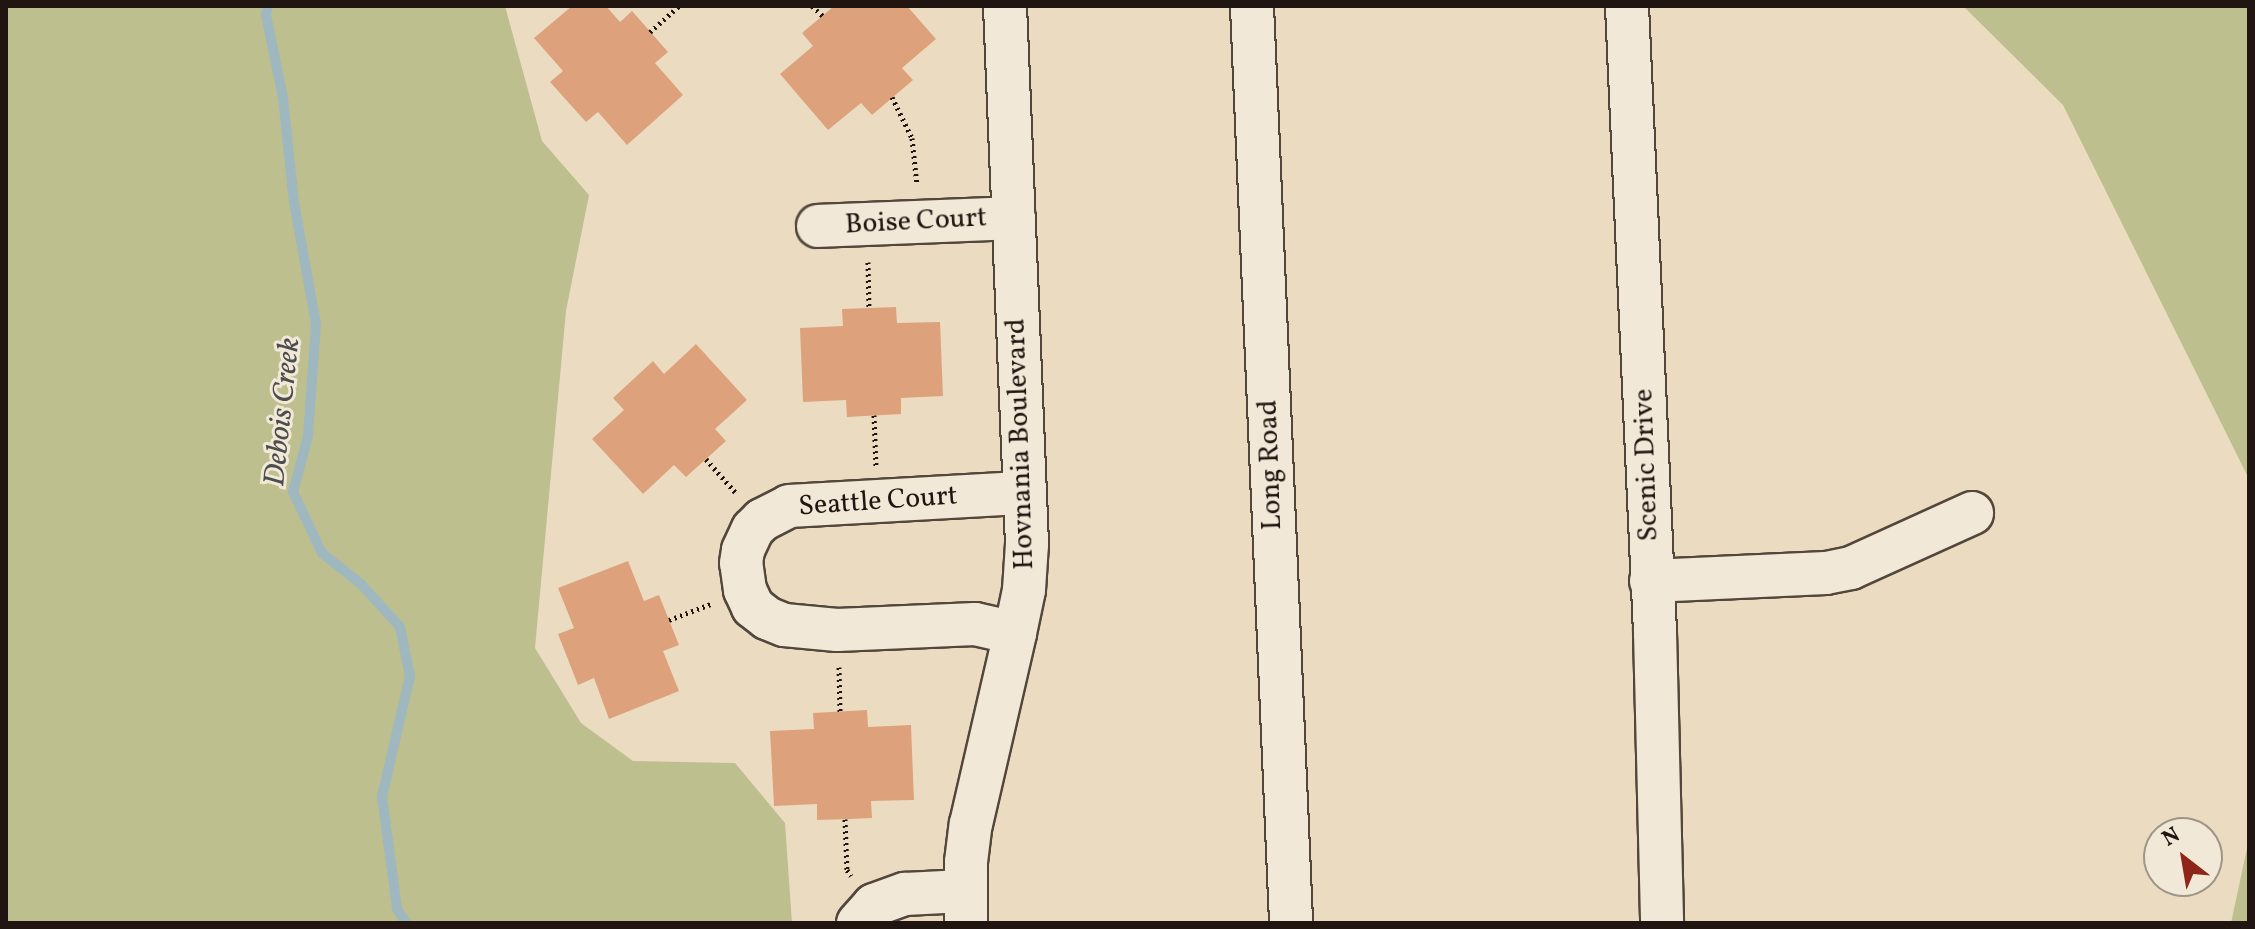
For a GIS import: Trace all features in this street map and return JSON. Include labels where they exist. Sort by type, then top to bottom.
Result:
[{"type":"street","name":"Hovnania Boulevard","points":[[965,907],[971,824],[1015,633],[1025,574],[1025,493],[1005,6]]},
{"type":"street","name":"Long Road","points":[[1252,6],[1291,923]]},
{"type":"street","name":"Scenic Drive","points":[[1627,6],[1662,923]]},
{"type":"street","name":"Boise Court","points":[[818,226],[1014,218]]},
{"type":"street","name":"Seattle Court","points":[[1015,633],[975,624],[837,630],[784,625],[753,607],[745,590],[741,563],[743,550],[753,529],[773,512],[789,506],[1025,493]]},
{"type":"street","points":[[1651,581],[1826,573],[1851,568],[1972,513]]},
{"type":"street","points":[[858,923],[874,905],[905,894],[965,907]]},
{"type":"path","points":[[650,32],[679,6]]},
{"type":"path","points":[[812,6],[823,16]]},
{"type":"path","points":[[892,97],[912,138],[916,170]]},
{"type":"path","points":[[868,271],[869,308]]},
{"type":"path","points":[[874,415],[875,454]]},
{"type":"path","points":[[706,459],[731,487]]},
{"type":"path","points":[[669,620],[701,608]]},
{"type":"path","points":[[839,675],[840,712]]},
{"type":"path","points":[[845,819],[847,870]]},
{"type":"green space","points":[[6,6],[505,6],[542,141],[589,195],[566,311],[535,648],[581,723],[633,761],[735,763],[785,823],[792,923],[6,923]]},
{"type":"green space","points":[[1963,6],[2249,6],[2249,479],[2063,105]]},
{"type":"green space","points":[[2249,839],[2249,923],[2231,923]]},
{"type":"building","points":[[572,6],[606,6],[620,22],[632,11],[668,52],[655,63],[683,95],[627,145],[598,112],[586,122],[550,82],[563,71],[534,38]]},
{"type":"building","points":[[834,6],[907,6],[936,39],[902,68],[913,80],[872,115],[861,103],[828,130],[780,74],[813,46],[802,33]]},
{"type":"building","points":[[896,307],[897,323],[940,322],[943,396],[901,398],[901,414],[847,417],[846,400],[803,402],[800,328],[843,326],[842,309]]},
{"type":"building","points":[[696,344],[747,400],[715,429],[726,441],[686,477],[674,465],[643,494],[592,439],[624,410],[613,398],[653,361],[664,374]]},
{"type":"building","points":[[628,561],[644,601],[659,595],[679,645],[663,651],[679,691],[609,719],[594,678],[578,685],[558,634],[574,628],[558,588]]},
{"type":"building","points":[[867,710],[868,727],[911,725],[914,800],[871,801],[872,818],[850,819],[817,820],[817,804],[774,806],[770,731],[814,729],[813,713]]},
{"type":"waterway","name":"Debois Creek","points":[[268,6],[266,15],[283,98],[294,202],[316,324],[308,436],[293,492],[322,553],[361,584],[400,627],[410,676],[382,796],[397,909],[406,923]]}]
